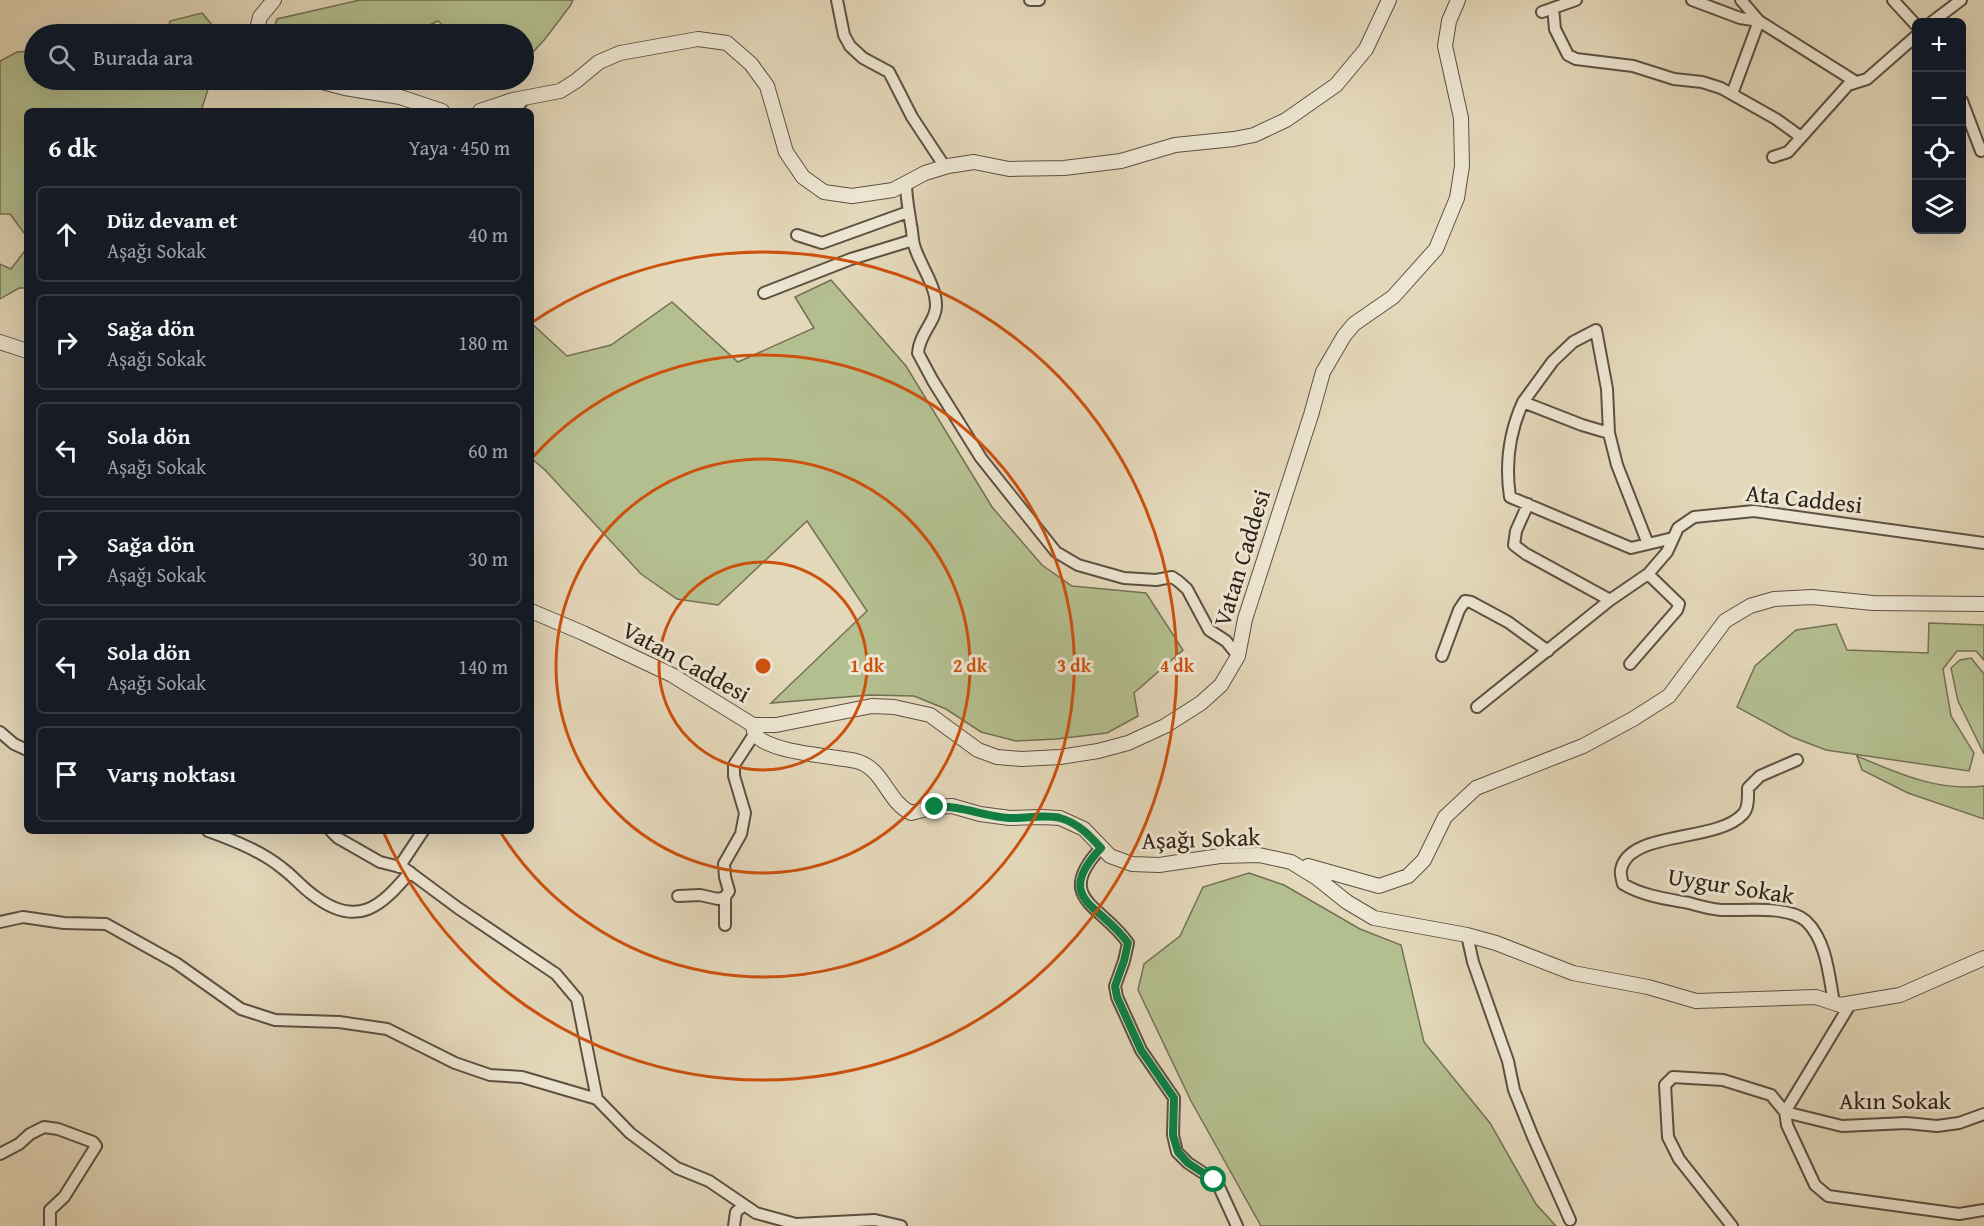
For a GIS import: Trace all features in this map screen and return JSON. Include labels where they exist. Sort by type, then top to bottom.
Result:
[{"type":"street","points":[[258,24],[260,17],[274,0]]},
{"type":"street","points":[[837,0],[844,35],[850,46],[863,58],[889,72],[912,117],[945,167]]},
{"type":"street","points":[[1030,0],[1039,0]]},
{"type":"street","points":[[490,108],[525,98],[560,92],[599,62],[620,53],[698,39],[727,43],[751,64],[767,86],[786,152],[803,177],[824,192],[852,196],[893,190],[945,167],[974,162],[1009,169],[1064,168],[1121,161],[1175,145],[1254,135],[1286,120],[1336,85],[1366,49],[1389,0]]},
{"type":"street","name":"Vatan Caddesi","points":[[534,612],[672,675],[754,729],[872,706],[894,707],[930,715],[978,750],[997,757],[1022,759],[1060,757],[1128,743],[1165,726],[1201,704],[1221,685],[1238,656],[1245,619],[1323,372],[1344,336],[1354,324],[1393,297],[1436,249],[1457,198],[1461,166],[1461,117],[1445,46],[1449,21],[1458,0]]},
{"type":"street","points":[[1542,12],[1576,0]]},
{"type":"street","points":[[1692,0],[1740,18],[1759,21]]},
{"type":"street","points":[[1741,0],[1759,21],[1856,82]]},
{"type":"street","points":[[1893,0],[1912,20]]},
{"type":"street","points":[[1937,18],[1961,0]]},
{"type":"street","points":[[1553,8],[1555,29],[1568,55],[1633,66],[1674,79],[1702,82],[1721,88],[1776,118],[1801,137]]},
{"type":"street","points":[[1732,94],[1759,21]]},
{"type":"street","points":[[1773,158],[1788,152],[1848,85],[1867,78],[1912,40]]},
{"type":"street","points":[[357,90],[399,97],[433,108]]},
{"type":"street","points":[[517,108],[525,98]]},
{"type":"street","points":[[1966,111],[1982,151]]},
{"type":"street","points":[[906,183],[906,201],[913,240],[936,305],[934,315],[919,345],[918,353],[981,458],[1056,552],[1078,565],[1124,578],[1156,580],[1172,577],[1187,589],[1209,630],[1226,641],[1238,656]]},
{"type":"street","points":[[797,235],[822,243],[908,212]]},
{"type":"street","points":[[764,293],[851,259],[913,240]]},
{"type":"street","points":[[1648,544],[1617,465],[1609,433],[1607,389],[1596,330],[1572,342],[1553,361],[1523,402],[1515,418],[1509,444],[1507,480],[1510,497],[1631,548],[1648,544],[1673,538]]},
{"type":"street","points":[[0,342],[24,350]]},
{"type":"street","points":[[1523,402],[1609,433]]},
{"type":"street","points":[[1528,504],[1516,531],[1514,544],[1526,554],[1610,600]]},
{"type":"street","name":"Ata Caddesi","points":[[1477,707],[1610,600],[1648,574],[1667,552],[1678,528],[1694,517],[1754,511],[1984,543]]},
{"type":"street","points":[[1630,664],[1677,610],[1679,604],[1648,574]]},
{"type":"street","points":[[1291,862],[1379,886],[1408,876],[1424,860],[1445,817],[1476,788],[1583,746],[1669,696],[1725,621],[1750,606],[1774,599],[1812,597],[1872,603],[1984,604]]},
{"type":"street","points":[[1442,656],[1459,610],[1465,601],[1508,622],[1548,651]]},
{"type":"street","points":[[725,925],[725,897],[729,891],[724,864],[741,834],[745,813],[734,776],[734,765],[754,729]]},
{"type":"street","name":"Aşağı Sokak","points":[[754,729],[764,740],[798,753],[858,762],[875,770],[901,808],[911,813],[935,807],[952,806],[980,814],[1010,818],[1060,818],[1084,829],[1110,856],[1132,864],[1159,865],[1220,856],[1259,855],[1291,862],[1317,878],[1347,902],[1374,918],[1467,935],[1496,943],[1573,973],[1696,1001],[1816,997],[1840,1005],[1900,995],[1984,958]]},
{"type":"street","points":[[0,732],[14,744],[24,749]]},
{"type":"street","name":"Uygur Sokak","points":[[1797,760],[1760,776],[1748,788],[1749,799],[1744,813],[1725,827],[1643,847],[1627,856],[1620,872],[1623,884],[1642,893],[1719,910],[1744,909],[1795,914],[1810,927],[1824,953],[1834,1003]]},
{"type":"street","points":[[214,834],[257,852],[281,866],[315,897],[347,911],[359,912],[372,909],[398,887],[410,872]]},
{"type":"street","points":[[334,834],[380,862],[410,872],[458,908],[556,974],[577,999],[597,1100]]},
{"type":"street","points":[[399,867],[421,834]]},
{"type":"street","points":[[1101,848],[1087,863],[1080,884],[1088,903],[1123,935],[1128,943],[1115,986],[1117,997],[1141,1050],[1174,1098],[1173,1135],[1178,1152],[1188,1163],[1214,1180],[1237,1226]]},
{"type":"street","points":[[678,896],[700,895],[718,899],[725,897]]},
{"type":"street","points":[[0,922],[23,917],[106,924],[176,963],[241,1009],[275,1020],[339,1022],[387,1029],[454,1063],[490,1075],[522,1077],[597,1100],[630,1133],[677,1168],[709,1181],[756,1213],[796,1224],[874,1220],[901,1226]]},
{"type":"street","points":[[1467,935],[1473,962],[1508,1061],[1514,1090],[1570,1221]]},
{"type":"street","points":[[1851,1003],[1785,1112],[1787,1125],[1815,1185],[1828,1196],[1959,1214],[1984,1210]]},
{"type":"street","name":"Akın Sokak","points":[[1732,1226],[1679,1159],[1668,1137],[1665,1085],[1673,1077],[1723,1080],[1771,1095],[1785,1112],[1842,1126],[1906,1123],[1937,1126],[1959,1123],[1984,1114]]},
{"type":"street","points":[[0,1154],[44,1127],[58,1129],[93,1142],[96,1146],[64,1197],[50,1210],[50,1226]]},
{"type":"street","points":[[734,1226],[736,1212],[743,1206]]},
{"type":"green space","points":[[360,0],[573,0],[534,51],[534,24],[441,24],[438,21],[432,24],[275,24],[277,19]]},
{"type":"green space","points":[[202,13],[211,24],[169,24],[170,21]]},
{"type":"green space","points":[[17,52],[24,52],[24,90],[208,90],[202,108],[24,108],[24,233],[10,214],[0,214],[0,61]]},
{"type":"green space","points":[[24,252],[24,288],[19,288],[0,299],[0,264],[11,269]]},
{"type":"green space","points":[[831,280],[906,366],[992,507],[1042,565],[1072,586],[1146,593],[1183,650],[1134,693],[1138,716],[1107,733],[1016,741],[981,732],[946,709],[914,696],[870,695],[771,703],[867,611],[807,521],[718,605],[677,599],[641,574],[534,461],[534,326],[567,356],[611,345],[672,302],[738,362],[814,328],[795,297]]},
{"type":"green space","points":[[1929,623],[1984,625],[1984,660],[1976,651],[1957,651],[1943,669],[1951,716],[1974,753],[1969,771],[1826,750],[1792,737],[1737,707],[1755,666],[1796,630],[1836,624],[1847,650],[1928,653]]},
{"type":"green space","points":[[1971,658],[1984,674],[1984,754],[1958,701],[1951,668],[1960,660]]},
{"type":"green space","points":[[1857,756],[1903,775],[1935,784],[1984,786],[1984,819],[1908,793],[1862,770]]},
{"type":"green space","points":[[1249,873],[1284,885],[1360,929],[1401,945],[1424,1042],[1490,1123],[1536,1204],[1556,1226],[1261,1226],[1191,1101],[1138,990],[1144,964],[1180,936],[1203,887]]},
{"type":"route","points":[[935,807],[952,806],[980,814],[1010,818],[1060,818],[1084,829],[1101,848],[1087,863],[1080,884],[1088,903],[1123,935],[1128,943],[1115,986],[1117,997],[1141,1050],[1174,1098],[1176,1105],[1173,1135],[1178,1152],[1188,1163],[1214,1180]]}]
